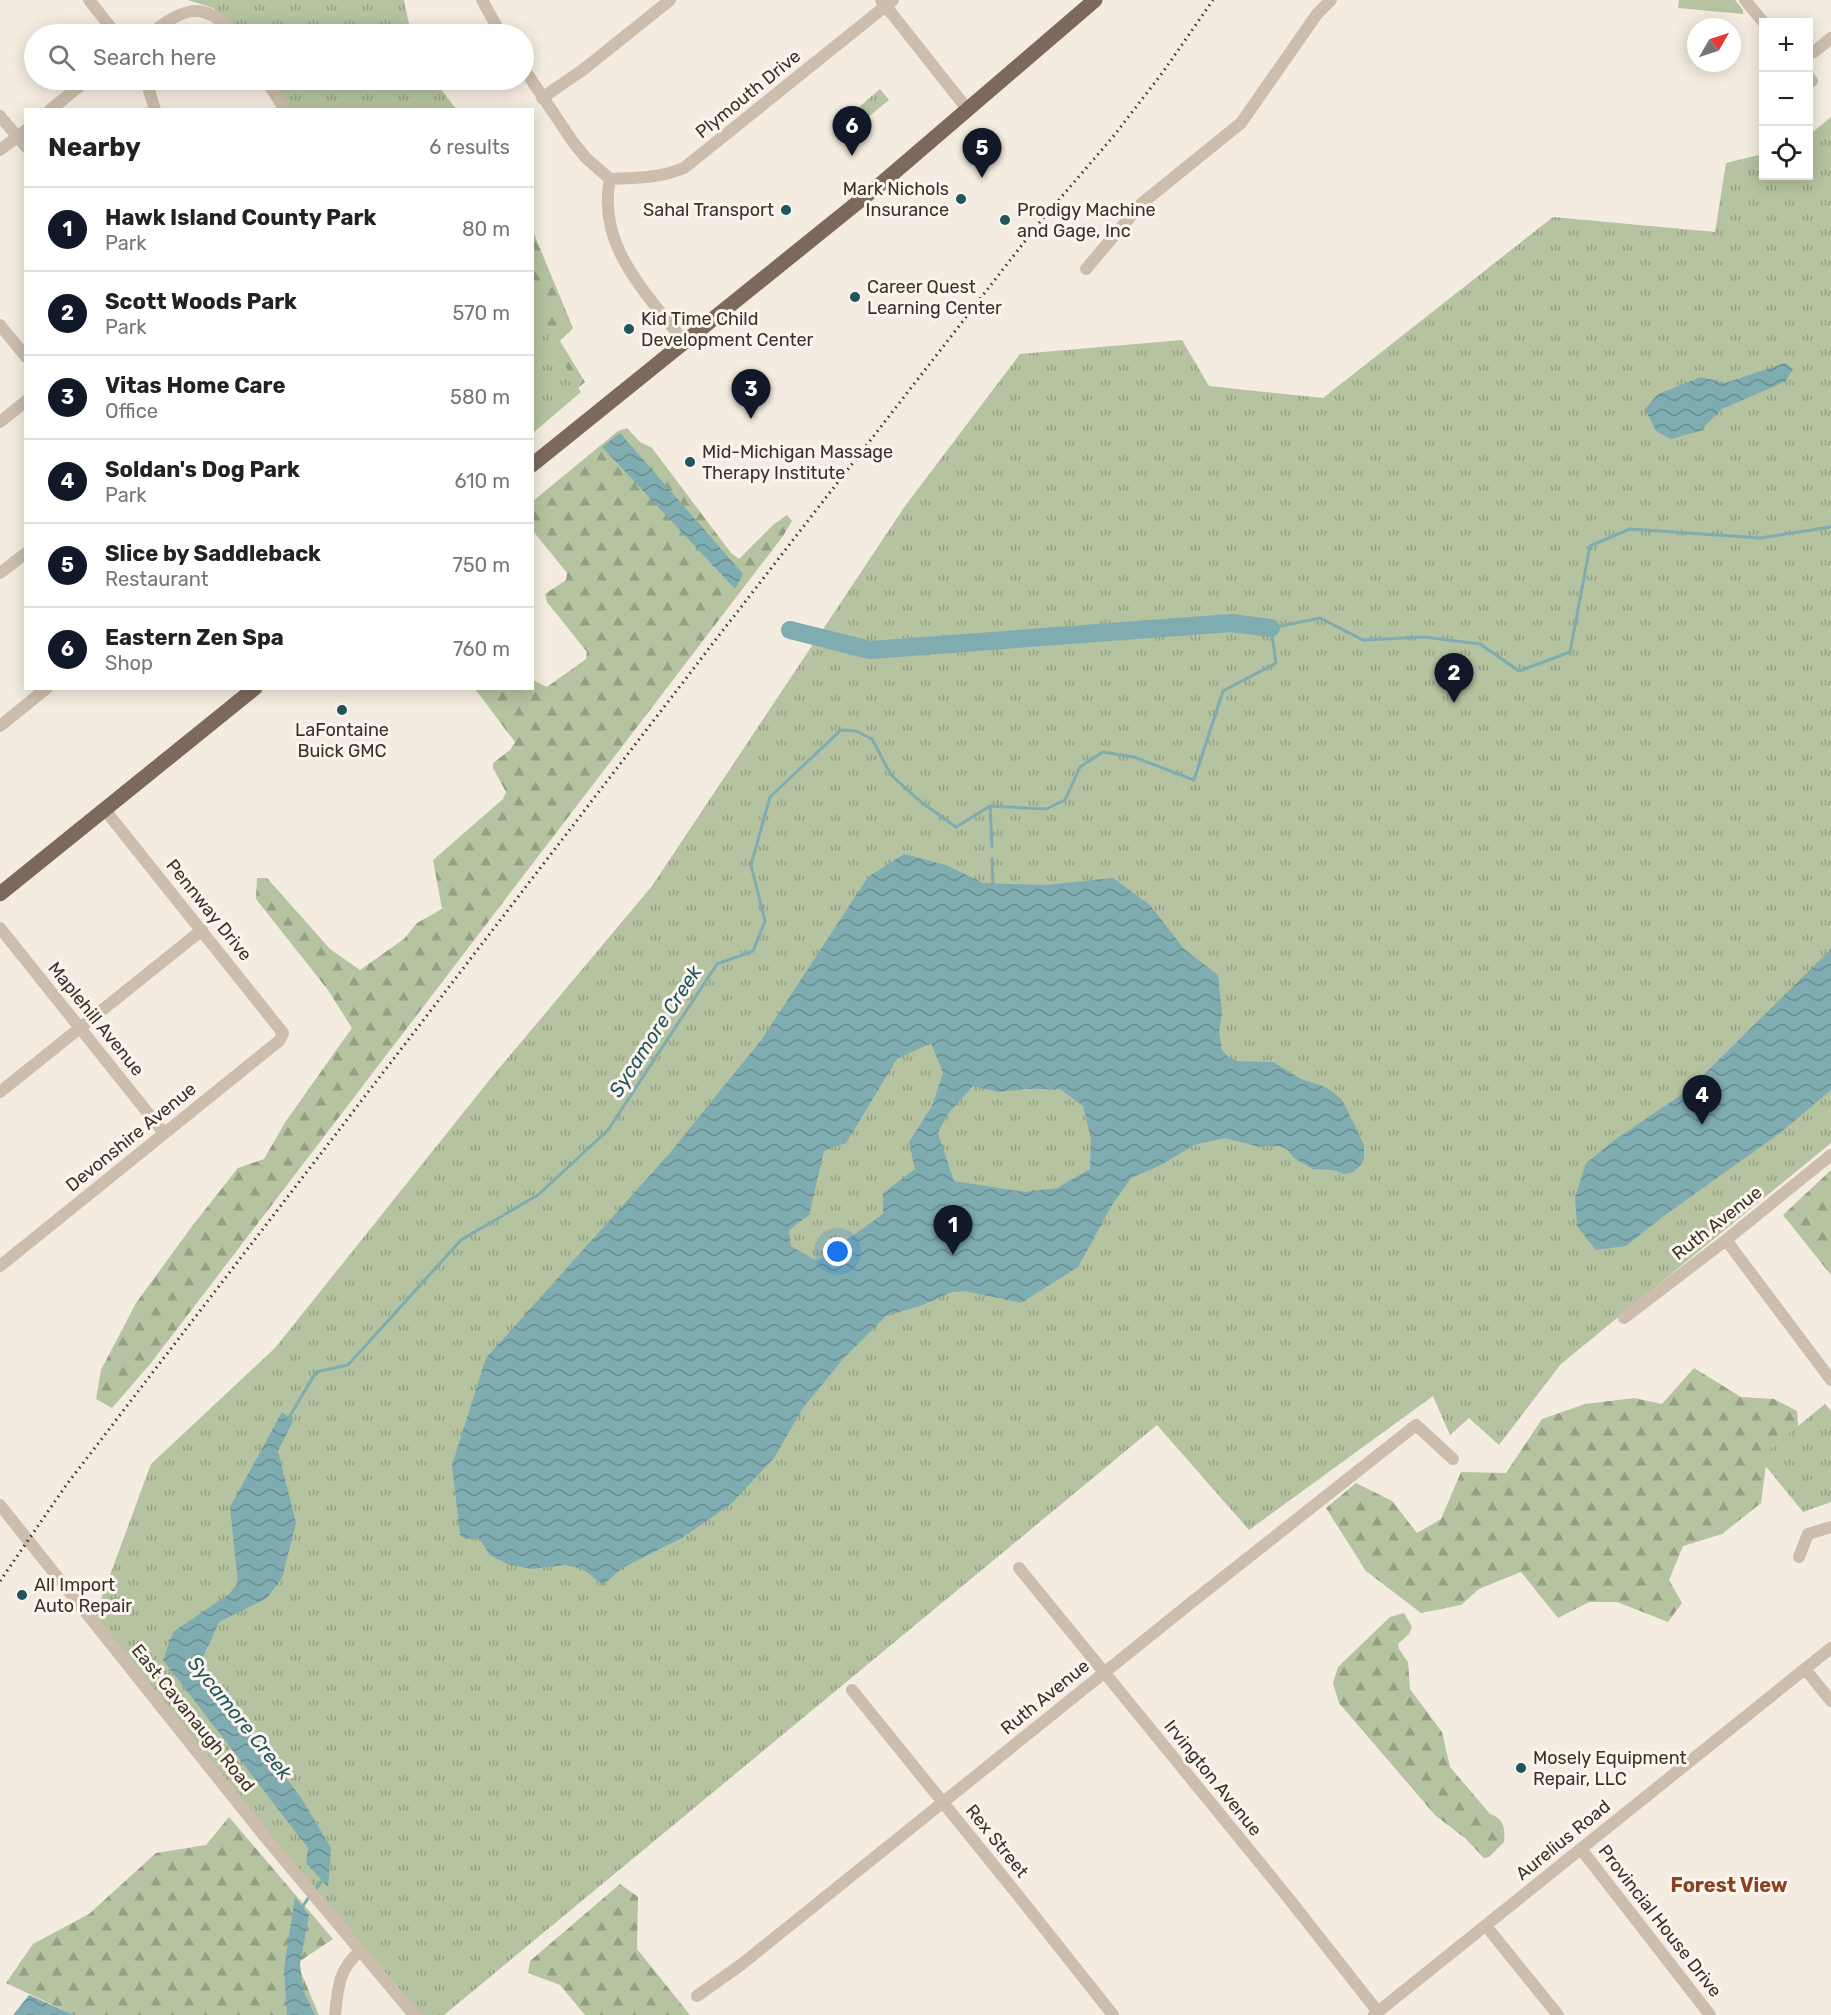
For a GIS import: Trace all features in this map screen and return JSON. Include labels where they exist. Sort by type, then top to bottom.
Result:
[{"type":"main road","points":[[534,463],[883,182],[1095,0]]},
{"type":"main road","points":[[0,894],[253,690]]},
{"type":"street","points":[[89,0],[108,24]]},
{"type":"street","points":[[482,0],[495,24]]},
{"type":"street","points":[[542,98],[584,69],[670,0]]},
{"type":"street","points":[[1086,269],[1141,204],[1241,123],[1317,14],[1331,0]]},
{"type":"street","points":[[1745,0],[1760,18]]},
{"type":"street","points":[[887,2],[968,110]]},
{"type":"street","name":"Plymouth Drive","points":[[610,179],[657,177],[684,168],[887,2]]},
{"type":"street","points":[[164,24],[189,8],[206,8],[226,24]]},
{"type":"street","points":[[1814,52],[1831,38]]},
{"type":"street","points":[[534,85],[573,142],[586,158],[610,179],[607,198],[608,215],[621,256],[633,276],[684,342]]},
{"type":"street","points":[[52,108],[75,90]]},
{"type":"street","points":[[149,90],[154,108]]},
{"type":"street","points":[[272,90],[284,108]]},
{"type":"street","points":[[0,116],[21,133],[0,150]]},
{"type":"street","points":[[0,325],[24,355]]},
{"type":"street","points":[[0,422],[24,403]]},
{"type":"street","points":[[0,573],[24,555]]},
{"type":"street","points":[[0,726],[45,690]]},
{"type":"street","name":"Pennway Drive","points":[[105,810],[283,1034]]},
{"type":"street","name":"Maplehill Avenue","points":[[0,928],[164,1133]]},
{"type":"street","points":[[0,1092],[202,930]]},
{"type":"street","name":"Devonshire Avenue","points":[[0,1266],[279,1041],[283,1034]]},
{"type":"street","name":"Ruth Avenue","points":[[1624,1318],[1726,1240],[1831,1155]]},
{"type":"street","points":[[1726,1240],[1831,1380]]},
{"type":"street","name":"Ruth Avenue","points":[[697,1996],[748,1959],[1105,1671],[1416,1425],[1453,1459]]},
{"type":"street","name":"East Cavanaugh Road","points":[[0,1505],[265,1837],[414,2015]]},
{"type":"street","points":[[1800,1557],[1808,1534],[1831,1527]]},
{"type":"street","name":"Irvington Avenue","points":[[1019,1568],[1286,1895],[1376,2014]]},
{"type":"street","name":"Aurelius Road","points":[[1376,2014],[1831,1648]]},
{"type":"street","points":[[1805,1669],[1831,1701]]},
{"type":"street","name":"Rex Street","points":[[852,1690],[1113,2015]]},
{"type":"street","name":"Provincial House Drive","points":[[1581,1849],[1710,2015]]},
{"type":"street","points":[[1486,1926],[1558,2015]]},
{"type":"street","points":[[335,2015],[341,1975],[350,1960],[360,1951]]},
{"type":"green space","points":[[188,0],[404,0],[409,24],[230,24],[213,8]]},
{"type":"green space","points":[[1679,0],[1735,0],[1743,10],[1743,14],[1678,8]]},
{"type":"green space","points":[[880,89],[889,100],[867,118],[858,108]]},
{"type":"green space","points":[[276,90],[442,90],[455,108],[287,108]]},
{"type":"green space","points":[[1831,117],[1831,1143],[1561,1364],[1499,1445],[1469,1418],[1450,1435],[1433,1396],[1249,1530],[1157,1425],[444,2015],[414,2015],[93,1621],[151,1464],[275,1348],[491,1078],[652,886],[905,506],[1020,354],[1182,340],[1209,386],[1323,398],[1553,217],[1715,232],[1726,163],[1759,155],[1759,180],[1813,180],[1813,132]]},
{"type":"green space","points":[[534,234],[573,328],[560,341],[585,382],[558,405],[534,365]]},
{"type":"green space","points":[[534,291],[551,343],[581,392],[534,432]]},
{"type":"green space","points":[[627,428],[640,442],[652,448],[731,553],[739,559],[773,525],[787,515],[792,521],[783,536],[151,1363],[112,1408],[96,1399],[101,1370],[136,1303],[238,1168],[264,1159],[286,1121],[352,1028],[328,990],[256,899],[257,878],[267,878],[330,949],[360,970],[404,939],[417,923],[442,909],[433,860],[503,799],[506,792],[493,768],[493,763],[510,750],[515,742],[476,690],[534,690],[534,680],[547,687],[586,659],[587,652],[547,602],[545,594],[566,580],[567,573],[534,532],[534,500],[618,431]]},
{"type":"green space","points":[[1831,1170],[1831,1275],[1783,1215]]},
{"type":"green space","points":[[1694,1368],[1741,1397],[1774,1399],[1797,1411],[1799,1438],[1766,1465],[1761,1503],[1722,1534],[1683,1546],[1669,1580],[1682,1603],[1668,1622],[1617,1602],[1589,1602],[1558,1618],[1521,1572],[1479,1589],[1461,1605],[1421,1613],[1366,1571],[1326,1508],[1356,1483],[1392,1501],[1417,1533],[1441,1519],[1461,1472],[1506,1473],[1542,1419],[1585,1404],[1634,1398],[1662,1404]]},
{"type":"green space","points":[[1825,1404],[1831,1411],[1831,1502],[1803,1512],[1759,1458]]},
{"type":"green space","points":[[1404,1613],[1412,1627],[1409,1634],[1398,1644],[1408,1662],[1410,1689],[1442,1732],[1450,1767],[1490,1814],[1499,1819],[1503,1825],[1504,1842],[1489,1857],[1484,1858],[1466,1839],[1435,1815],[1339,1703],[1333,1683],[1338,1667],[1390,1617]]},
{"type":"green space","points":[[229,1817],[333,1939],[297,1963],[319,2015],[74,2015],[6,1983],[33,1944],[89,1914],[156,1853],[206,1845]]},
{"type":"green space","points":[[620,1884],[638,1897],[637,1949],[690,2015],[585,2015],[560,1985],[528,1973],[530,1961]]},
{"type":"water","points":[[1785,363],[1793,369],[1786,381],[1722,409],[1700,431],[1671,439],[1656,431],[1645,409],[1658,394],[1701,377],[1725,383]]},
{"type":"water","points":[[620,433],[743,574],[735,589],[602,447]]},
{"type":"water","points":[[904,854],[946,865],[983,883],[1045,885],[1113,878],[1150,905],[1184,949],[1218,975],[1222,1013],[1219,1031],[1222,1050],[1227,1056],[1236,1061],[1273,1062],[1301,1079],[1333,1092],[1342,1100],[1358,1132],[1364,1145],[1364,1159],[1353,1172],[1344,1174],[1333,1170],[1313,1169],[1279,1146],[1260,1147],[1225,1138],[1194,1145],[1161,1165],[1131,1178],[1112,1205],[1078,1267],[1021,1303],[964,1291],[952,1292],[920,1306],[886,1316],[843,1359],[803,1408],[774,1458],[731,1504],[682,1538],[622,1568],[603,1585],[583,1569],[565,1565],[531,1569],[507,1564],[490,1555],[479,1538],[465,1539],[460,1535],[452,1465],[486,1358],[669,1154],[762,1039],[868,877]],"holes":[[[931,1043],[943,1073],[932,1106],[909,1142],[915,1169],[883,1193],[883,1214],[817,1261],[791,1246],[789,1230],[809,1215],[824,1151],[846,1143],[897,1059]],[[973,1086],[998,1092],[1060,1089],[1083,1106],[1091,1139],[1090,1169],[1057,1188],[1025,1192],[954,1181],[938,1133],[947,1115]]]},
{"type":"water","points":[[1831,949],[1831,1090],[1780,1133],[1661,1218],[1626,1246],[1596,1250],[1577,1226],[1575,1197],[1586,1163],[1616,1139],[1687,1091]]},
{"type":"water","points":[[282,1412],[293,1421],[278,1451],[296,1523],[282,1578],[267,1598],[219,1622],[198,1668],[300,1796],[331,1848],[328,1887],[306,1863],[308,1848],[163,1660],[173,1632],[229,1594],[238,1583],[230,1507]]},
{"type":"water","points":[[295,1897],[309,1915],[300,1964],[303,1990],[315,2015],[287,2015],[284,1969]]},
{"type":"water","points":[[29,1995],[74,2015],[13,2015]]},
{"type":"waterway","name":"Sycamore Creek","points":[[288,1419],[316,1372],[348,1365],[461,1240],[538,1195],[608,1130],[717,964],[753,951],[765,921],[751,865],[770,797],[841,730],[856,731],[872,739],[891,775],[921,802],[956,827],[990,806],[1046,809],[1065,800],[1080,767],[1103,752],[1134,757],[1194,780],[1223,691],[1276,663],[1271,628],[1320,618],[1363,640],[1424,637],[1480,644],[1519,671],[1570,652],[1590,546],[1630,529],[1760,538],[1831,527]]},
{"type":"waterway","points":[[790,630],[870,650],[1231,623],[1271,628]]},
{"type":"waterway","points":[[990,806],[992,847]]},
{"type":"waterway","points":[[992,859],[993,887]]},
{"type":"waterway","name":"Sycamore Creek","points":[[314,1892],[324,1878]]},
{"type":"waterway","name":"Sycamore Creek","points":[[301,1909],[309,1897]]},
{"type":"railway","points":[[0,1581],[67,1484],[1039,223],[1112,138],[1163,72],[1213,0]]},
{"type":"place","name":"Eastern Zen Spa","points":[[852,156]]},
{"type":"place","name":"Slice by Saddleback","points":[[982,178]]},
{"type":"place","name":"Mark Nichols Insurance","points":[[961,199]]},
{"type":"place","name":"Sahal Transport","points":[[786,210]]},
{"type":"place","name":"Prodigy Machine and Gage, Inc","points":[[1005,220]]},
{"type":"place","name":"Career Quest Learning Center","points":[[855,297]]},
{"type":"place","name":"Kid Time Child Development Center","points":[[629,329]]},
{"type":"place","name":"Vitas Home Care","points":[[751,419]]},
{"type":"place","name":"Mid-Michigan Massage Therapy Institute","points":[[690,462]]},
{"type":"place","name":"Scott Woods Park","points":[[1454,703]]},
{"type":"place","name":"LaFontaine Buick GMC","points":[[342,710]]},
{"type":"place","name":"Soldan's Dog Park","points":[[1702,1125]]},
{"type":"place","name":"Hawk Island County Park","points":[[953,1255]]},
{"type":"place","name":"All Import Auto Repair","points":[[22,1595]]},
{"type":"place","name":"Mosely Equipment Repair, LLC","points":[[1521,1768]]},
{"type":"district","name":"Forest View","points":[[1729,1885]]}]
